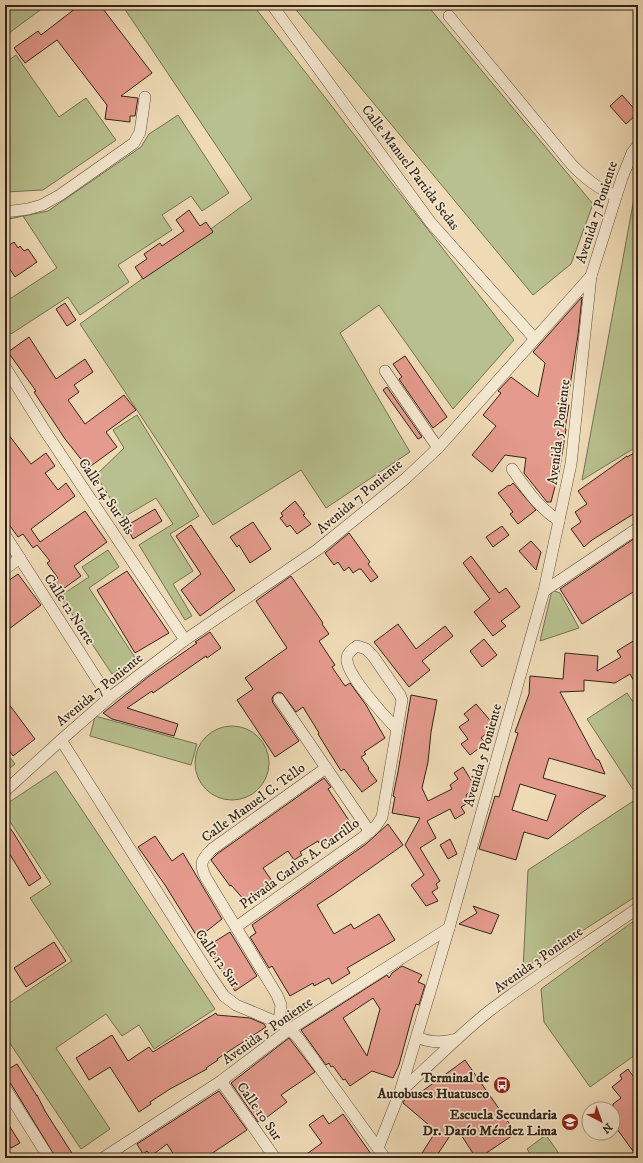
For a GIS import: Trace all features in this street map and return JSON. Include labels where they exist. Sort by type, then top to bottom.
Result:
[{"type":"street","name":"Calle Manuel Partida Sedas","points":[[272,5],[431,223],[535,339]]},
{"type":"street","points":[[449,16],[572,165],[588,181],[616,196]]},
{"type":"street","points":[[5,212],[42,205],[60,195],[134,143],[140,132],[145,97]]},
{"type":"street","name":"Avenida 7 Poniente","points":[[5,791],[109,698],[185,640],[317,550],[404,479],[438,448],[591,276],[616,196],[632,154],[638,145]]},
{"type":"street","name":"Avenida 5 Poniente","points":[[378,1148],[400,1092],[417,1037],[544,591],[571,464],[591,276]]},
{"type":"street","name":"Calle 14 Sur Bis","points":[[5,367],[43,428],[185,640]]},
{"type":"street","points":[[385,371],[438,448]]},
{"type":"street","points":[[512,469],[537,503],[546,512],[559,521]]},
{"type":"street","points":[[544,591],[638,528]]},
{"type":"street","name":"Calle 12 Norte","points":[[5,535],[109,698]]},
{"type":"street","points":[[5,569],[20,558]]},
{"type":"street","name":"Privada Carlos A. Carrillo","points":[[236,927],[370,832],[382,817],[402,700],[373,656],[366,649],[357,646],[349,652],[346,659],[350,671],[379,711],[397,729]]},
{"type":"street","points":[[280,699],[370,832]]},
{"type":"street","name":"Calle 12 Sur","points":[[61,740],[224,996],[236,1005],[290,1029],[299,1039],[385,1158]]},
{"type":"street","name":"Calle Manuel C. Tello","points":[[236,927],[201,870],[201,863],[204,856],[326,768]]},
{"type":"street","name":"Avenida 3 Poniente","points":[[400,1092],[488,1012],[513,993],[638,908]]},
{"type":"street","points":[[236,927],[277,995],[281,1005],[279,1023]]},
{"type":"street","name":"Avenida 5 Poniente","points":[[103,1158],[221,1081],[290,1029],[449,928]]},
{"type":"street","points":[[417,1037],[437,1042],[458,1039]]},
{"type":"street","name":"Calle 10 Sur","points":[[221,1081],[275,1158]]},
{"type":"street","points":[[5,1088],[49,1158]]},
{"type":"green space","points":[[5,5],[47,5],[5,36]]},
{"type":"green space","points":[[122,5],[253,5],[514,340],[453,409],[379,305],[340,333],[410,452],[326,508],[301,470],[213,525],[80,324],[252,199]]},
{"type":"green space","points":[[292,5],[427,5],[593,204],[571,264],[533,295]]},
{"type":"green space","points":[[16,55],[59,117],[86,98],[116,140],[43,190],[5,192],[5,63]]},
{"type":"green space","points":[[178,115],[229,193],[202,211],[191,196],[162,215],[172,230],[118,265],[129,282],[80,315],[68,297],[11,334],[5,325],[5,302],[57,268],[23,216],[5,220],[20,211],[24,216],[48,211],[141,147],[149,134]]},
{"type":"green space","points":[[638,177],[638,446],[582,480]]},
{"type":"green space","points":[[137,415],[199,516],[170,534],[193,571],[173,584],[192,616],[185,620],[139,545],[173,524],[156,498],[122,518],[96,475],[124,448],[113,430]]},
{"type":"green space","points":[[108,550],[119,567],[89,588],[136,659],[112,674],[60,596],[89,577],[82,567]]},
{"type":"green space","points":[[552,590],[560,593],[579,628],[540,641]]},
{"type":"green space","points":[[627,693],[638,709],[638,797],[587,719]]},
{"type":"green space","points":[[95,716],[197,744],[191,765],[90,736]]},
{"type":"green space","points":[[232,726],[246,729],[258,737],[266,749],[269,763],[266,777],[258,789],[246,797],[232,800],[218,797],[206,789],[198,777],[195,763],[198,749],[206,737],[218,729]]},
{"type":"green space","points":[[5,751],[15,764],[5,772]]},
{"type":"green space","points":[[56,771],[215,1009],[154,1049],[139,1025],[122,1036],[106,1014],[56,1048],[110,1129],[81,1149],[5,1036],[5,1006],[72,961],[30,898],[51,884],[5,814],[5,805]]},
{"type":"green space","points":[[638,798],[638,895],[523,969],[528,870]]},
{"type":"green space","points":[[638,918],[638,1053],[590,1087],[544,1022],[541,989]]},
{"type":"green space","points":[[546,1135],[562,1158],[533,1158],[527,1149]]},
{"type":"building","points":[[80,5],[100,5],[152,73],[121,96],[138,98],[135,116],[130,116],[130,122],[105,119],[107,105],[57,40],[25,63],[14,48],[38,31],[41,35]]},
{"type":"building","points":[[622,95],[638,113],[626,124],[610,106]]},
{"type":"building","points":[[189,210],[200,226],[206,222],[213,232],[143,279],[135,267],[147,259],[144,254],[160,243],[162,246],[184,231],[176,220]]},
{"type":"building","points":[[14,242],[18,248],[20,246],[24,251],[28,249],[37,262],[15,277],[5,262],[5,248]]},
{"type":"building","points":[[582,297],[578,335],[567,405],[569,405],[566,429],[558,479],[551,502],[547,502],[524,473],[526,458],[505,455],[492,472],[472,455],[496,426],[483,415],[501,393],[498,391],[511,377],[538,397],[545,363],[533,352]]},
{"type":"building","points":[[65,303],[76,320],[67,326],[56,309]]},
{"type":"building","points":[[29,337],[56,379],[85,359],[93,372],[74,385],[79,392],[68,400],[85,424],[124,395],[136,410],[106,432],[117,447],[88,468],[65,439],[34,392],[36,391],[8,352]]},
{"type":"building","points":[[405,356],[447,417],[433,428],[399,379],[402,377],[393,364]]},
{"type":"building","points":[[387,387],[422,437],[418,439],[383,390]]},
{"type":"building","points":[[5,430],[31,464],[46,453],[55,466],[45,473],[58,490],[66,483],[75,496],[31,529],[40,542],[85,511],[107,542],[74,566],[81,576],[56,594],[49,584],[58,578],[47,563],[50,561],[37,545],[33,548],[23,534],[18,537],[5,519]]},
{"type":"building","points":[[638,451],[638,511],[592,540],[584,547],[571,529],[581,522],[575,512],[587,504],[578,491],[627,456]]},
{"type":"building","points":[[513,483],[536,510],[518,524],[510,514],[513,512],[498,493]]},
{"type":"building","points":[[295,501],[305,514],[303,515],[311,524],[297,534],[290,525],[287,527],[280,518],[283,516],[281,513]]},
{"type":"building","points":[[155,509],[162,521],[133,539],[126,526]]},
{"type":"building","points":[[253,522],[271,549],[250,563],[239,545],[237,547],[230,537]]},
{"type":"building","points":[[191,525],[235,590],[200,616],[181,590],[201,574],[176,536]]},
{"type":"building","points":[[502,526],[509,535],[493,547],[486,537]]},
{"type":"building","points":[[349,533],[370,562],[368,564],[378,577],[371,582],[361,569],[353,573],[349,567],[344,571],[338,562],[334,565],[325,553]]},
{"type":"building","points":[[638,536],[638,589],[582,624],[560,589]]},
{"type":"building","points":[[531,541],[541,552],[536,570],[519,551]]},
{"type":"building","points":[[471,556],[499,593],[506,588],[520,607],[501,621],[506,626],[493,636],[474,612],[490,599],[463,563]]},
{"type":"building","points":[[127,571],[169,633],[135,653],[97,590]]},
{"type":"building","points":[[18,574],[41,605],[5,632],[5,583]]},
{"type":"building","points":[[291,576],[329,634],[319,641],[335,665],[332,667],[345,686],[350,683],[366,705],[385,738],[364,752],[366,754],[361,757],[377,781],[362,792],[344,769],[341,771],[303,707],[296,712],[282,693],[278,692],[273,696],[273,703],[299,741],[275,757],[237,700],[253,689],[245,678],[287,648],[256,601]]},
{"type":"building","points":[[398,624],[416,649],[445,626],[453,636],[422,661],[430,670],[409,687],[374,642]]},
{"type":"building","points":[[210,632],[221,648],[207,658],[206,656],[153,693],[152,691],[127,708],[178,724],[174,736],[112,719],[103,713],[148,677],[197,643],[195,642]]},
{"type":"building","points":[[638,638],[638,688],[630,674],[615,683],[584,680],[584,691],[560,692],[596,759],[599,760],[605,774],[549,758],[543,778],[606,796],[548,839],[524,832],[516,860],[479,849],[495,796],[499,797],[518,733],[515,732],[529,694],[530,676],[563,679],[565,653],[598,656],[597,671],[621,657],[617,651]],"holes":[[[520,784],[556,795],[547,821],[512,810]]]},
{"type":"building","points":[[484,639],[497,655],[482,667],[470,651]]},
{"type":"building","points":[[411,695],[437,700],[431,732],[428,762],[422,788],[428,801],[452,789],[450,785],[458,779],[454,773],[463,767],[476,788],[466,795],[470,802],[461,807],[465,813],[455,819],[450,809],[427,821],[436,838],[420,848],[440,881],[436,884],[438,888],[432,892],[438,901],[426,906],[411,885],[424,875],[405,845],[420,818],[392,813],[395,797],[393,796]]},
{"type":"building","points":[[5,699],[35,739],[13,756],[5,745]]},
{"type":"building","points":[[476,704],[495,726],[481,738],[486,743],[470,755],[461,744],[468,739],[459,727],[469,720],[464,714]]},
{"type":"building","points":[[324,778],[331,787],[328,789],[352,825],[323,844],[321,842],[319,843],[318,841],[300,852],[302,855],[294,860],[288,851],[263,868],[272,881],[261,890],[260,888],[245,901],[231,885],[230,886],[211,860],[217,854]]},
{"type":"building","points":[[5,822],[13,832],[41,878],[29,886],[5,846]]},
{"type":"building","points":[[388,824],[403,845],[317,905],[334,934],[351,924],[354,929],[379,914],[395,940],[347,968],[350,973],[332,984],[329,978],[314,986],[313,983],[290,996],[272,966],[269,968],[250,937],[256,933],[252,925],[366,844]]},
{"type":"building","points":[[155,836],[172,861],[183,853],[222,919],[198,938],[165,885],[138,847]]},
{"type":"building","points":[[450,839],[457,854],[448,859],[440,845]]},
{"type":"building","points":[[473,906],[499,915],[491,934],[459,924],[477,913]]},
{"type":"building","points":[[230,932],[257,976],[235,991],[206,947]]},
{"type":"building","points":[[54,942],[66,961],[26,987],[14,968]]},
{"type":"building","points":[[402,966],[422,975],[418,982],[425,985],[419,1005],[416,1004],[413,1013],[399,1065],[393,1078],[372,1071],[350,1086],[345,1079],[343,1080],[333,1066],[331,1067],[329,1063],[326,1065],[301,1030],[387,975],[389,978],[392,973]],"holes":[[[373,998],[380,1009],[367,1056],[343,1018]]]},
{"type":"building","points":[[216,1013],[217,1015],[250,1018],[264,1024],[266,1027],[217,1059],[218,1060],[206,1068],[207,1069],[170,1089],[150,1102],[151,1104],[139,1112],[110,1067],[89,1080],[76,1058],[112,1035],[128,1061],[149,1047],[153,1052]]},
{"type":"building","points":[[289,1038],[315,1072],[281,1095],[287,1102],[262,1121],[261,1120],[258,1122],[231,1083]]},
{"type":"building","points":[[465,1060],[516,1133],[479,1158],[476,1158],[456,1127],[435,1158],[419,1158],[436,1131],[403,1103],[406,1096],[412,1091],[417,1095]]},
{"type":"building","points":[[17,1064],[75,1158],[56,1158],[11,1084],[5,1077],[5,1071]]},
{"type":"building","points":[[628,1069],[638,1083],[638,1158],[621,1135],[621,1101],[617,1101],[621,1098],[612,1087],[622,1079],[620,1075]]},
{"type":"building","points":[[219,1091],[247,1130],[205,1158],[176,1158],[167,1144],[151,1156],[147,1151],[143,1154],[137,1144]]},
{"type":"building","points":[[343,1114],[371,1154],[365,1158],[301,1158],[322,1143],[309,1125],[323,1115],[329,1124]]},
{"type":"building","points":[[5,1119],[20,1143],[11,1148],[5,1138]]},
{"type":"place","name":"Terminal de Autobuses Huatusco","points":[[502,1085]]},
{"type":"place","name":"Escuela Secundaria Dr. Darío Méndez Lima","points":[[570,1122]]}]
